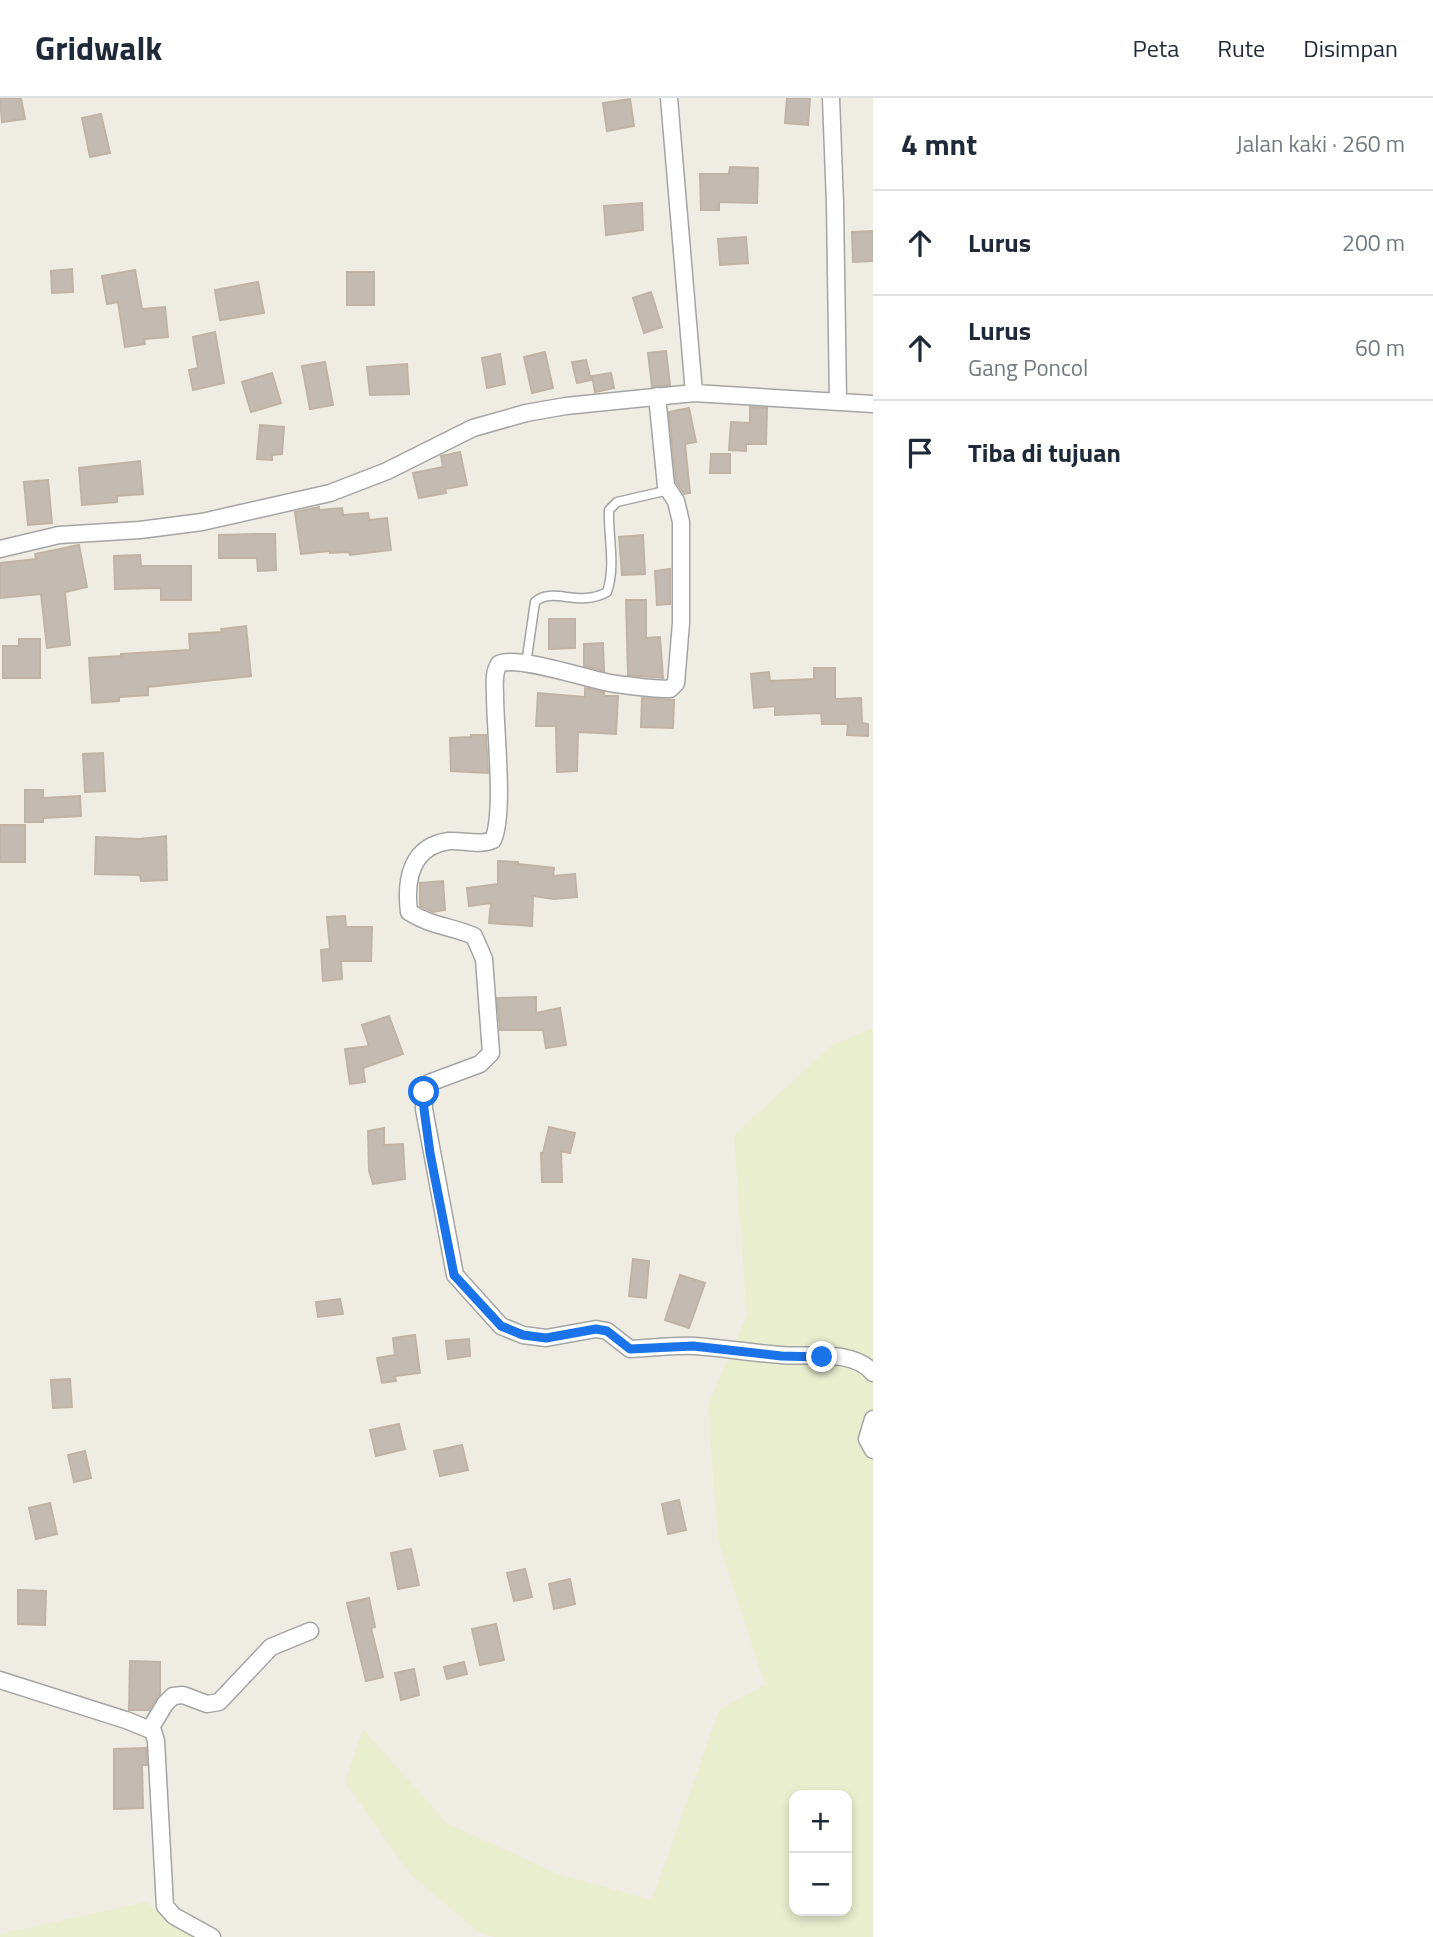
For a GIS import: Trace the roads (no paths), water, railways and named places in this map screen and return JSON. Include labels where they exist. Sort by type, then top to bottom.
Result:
[{"type":"street","points":[[669,98],[694,393]]},
{"type":"street","points":[[831,98],[838,401]]},
{"type":"street","points":[[0,549],[59,535],[202,522],[294,502],[356,485],[409,461],[448,439],[498,420],[566,406],[694,393],[873,404]]},
{"type":"street","points":[[657,396],[666,486],[676,501],[681,522],[681,623],[677,680],[674,686],[670,689],[627,685],[526,664],[499,664],[496,670],[495,728],[498,814],[493,840],[485,844],[449,841],[429,847],[415,860],[410,872],[407,892],[409,912],[425,923],[454,928],[474,936],[484,960],[491,1053],[480,1064],[429,1083],[424,1092],[430,1153],[454,1275],[501,1326],[523,1335],[546,1338],[596,1329],[607,1331],[630,1349],[693,1346],[781,1356],[848,1359],[866,1365],[873,1373]]},
{"type":"street","points":[[873,1419],[867,1439],[873,1450]]},
{"type":"street","points":[[150,1729],[173,1696],[183,1695],[206,1704],[219,1702],[271,1647],[310,1631]]},
{"type":"street","points":[[0,1680],[150,1729],[156,1741],[165,1906],[174,1916],[212,1937]]},
{"type":"lane","points":[[526,664],[535,602],[541,596],[549,594],[588,600],[607,592],[611,543],[609,509],[612,505],[669,491]]}]
